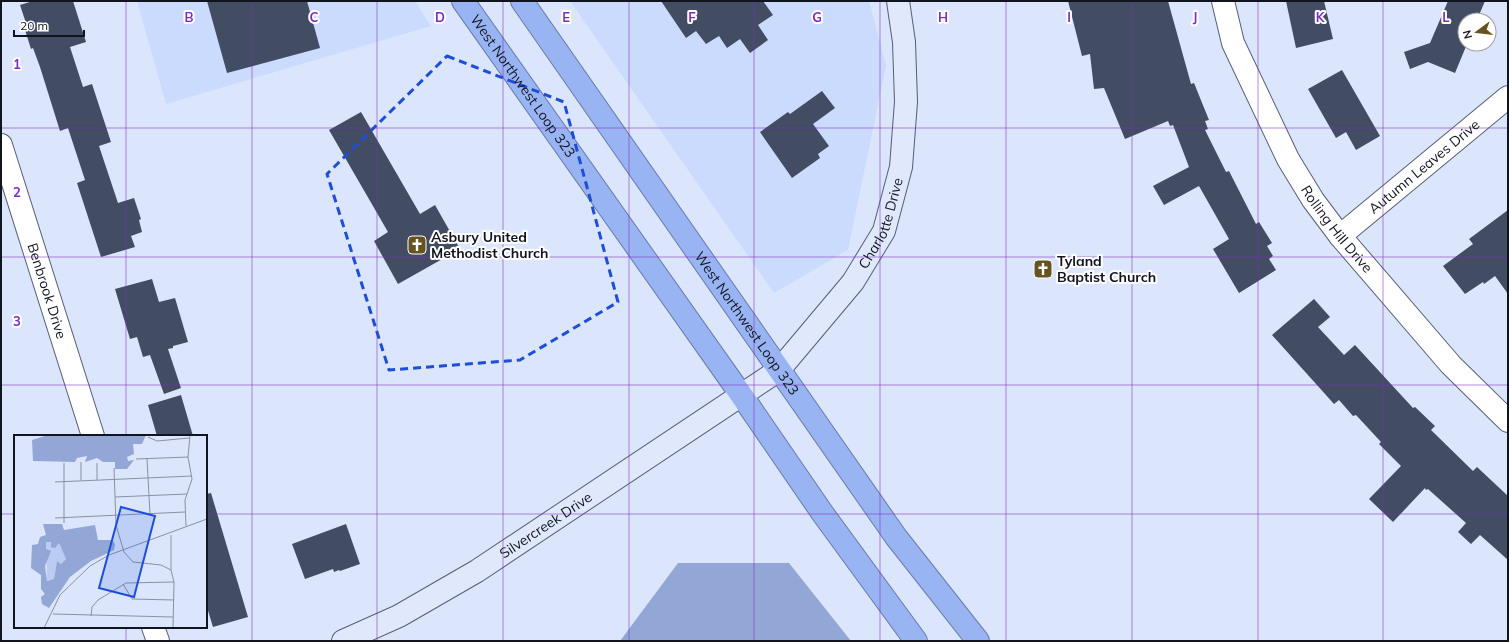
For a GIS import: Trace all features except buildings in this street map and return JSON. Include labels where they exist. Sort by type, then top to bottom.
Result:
[{"type":"highway","name":"West Northwest Loop 323","points":[[463,1],[742,396],[823,514],[916,641]]},
{"type":"highway","name":"West Northwest Loop 323","points":[[522,1],[896,537],[978,641]]},
{"type":"street","name":"Charlotte Drive","points":[[742,396],[779,370],[853,282],[884,230],[901,167],[906,102],[904,42],[898,1]]},
{"type":"street","name":"Rolling Hill Drive","points":[[1223,1],[1233,43],[1288,158],[1313,200],[1340,236],[1451,365],[1508,420]]},
{"type":"street","name":"Autumn Leaves Drive","points":[[1340,236],[1508,97]]},
{"type":"street","name":"Benbrook Drive","points":[[1,145],[93,435]]},
{"type":"street","name":"Silvercreek Drive","points":[[343,641],[399,616],[477,571],[742,396]]},
{"type":"street","points":[[153,628],[158,641]]},
{"type":"highlighted area","points":[[447,56],[564,102],[618,302],[520,360],[389,370],[327,174]]},
{"type":"shaded area","points":[[137,1],[415,1],[431,26],[166,104]]},
{"type":"shaded area","points":[[570,1],[869,1],[886,65],[848,250],[774,293]]},
{"type":"shaded area","points":[[678,563],[789,563],[851,641],[620,641]]},
{"type":"place","name":"Asbury United Methodist Church","points":[[417,245]]},
{"type":"place","name":"Tyland Baptist Church","points":[[1043,269]]}]
